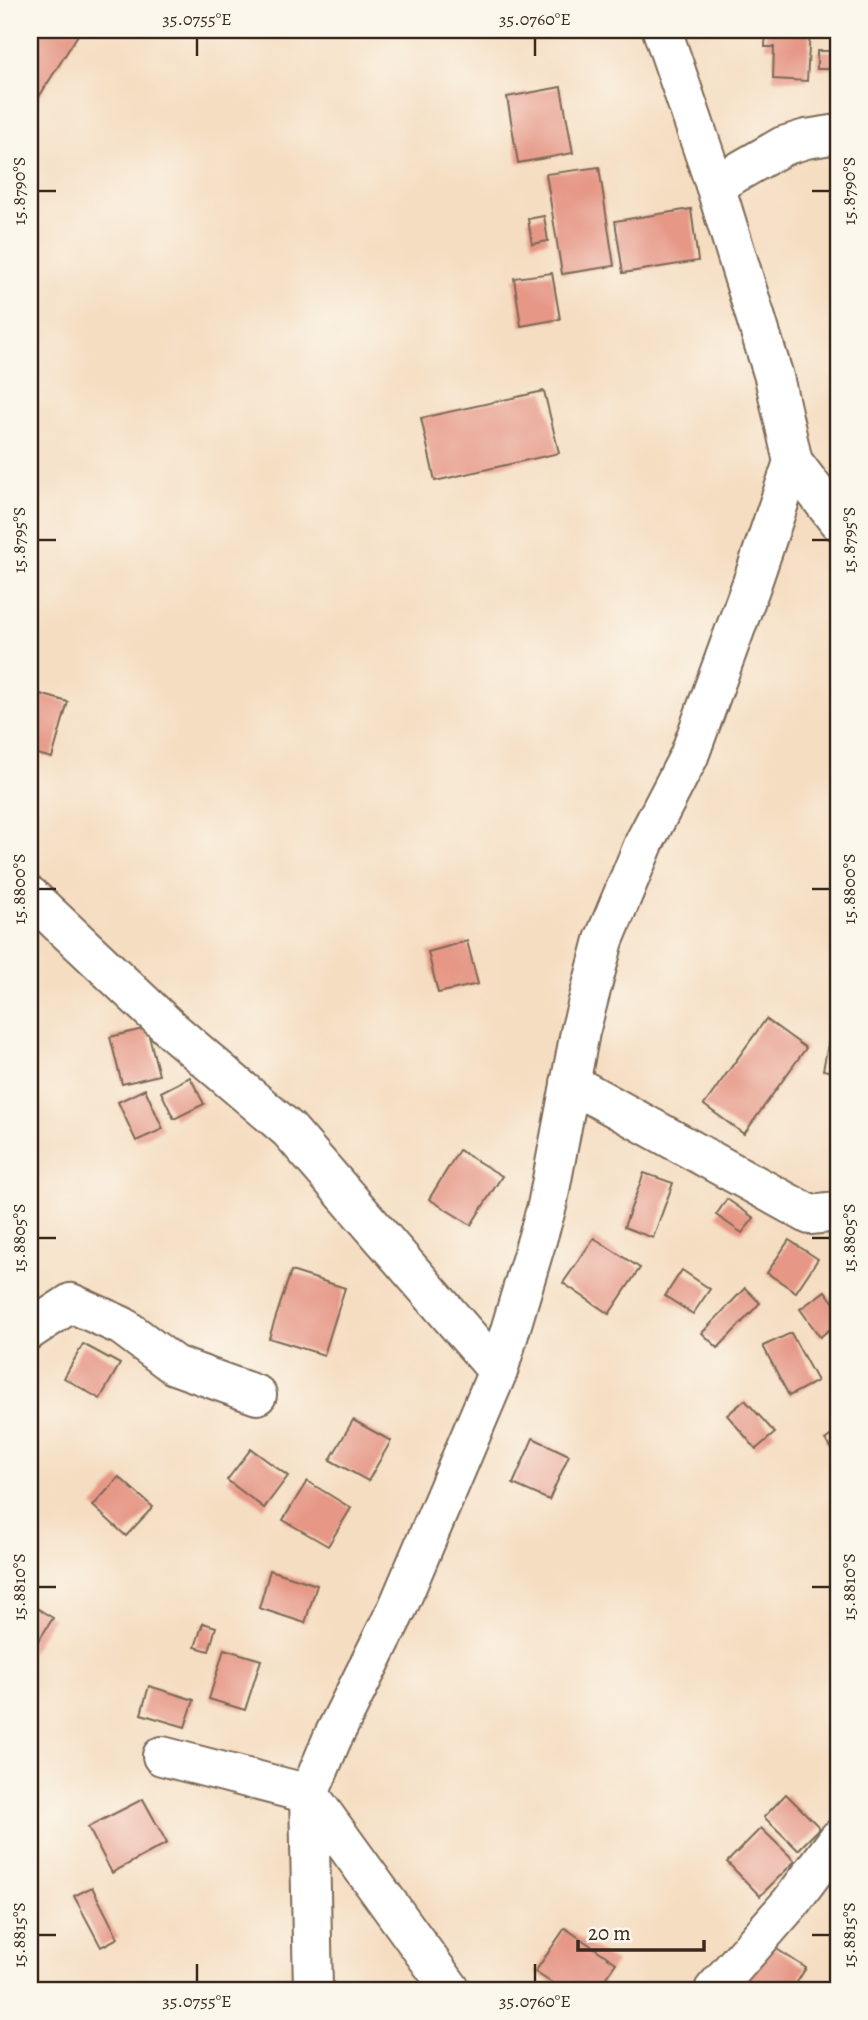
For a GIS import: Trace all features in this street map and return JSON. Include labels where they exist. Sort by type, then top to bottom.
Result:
[{"type":"street","points":[[662,30],[715,185],[774,377],[793,462],[838,521]]},
{"type":"street","points":[[715,185],[783,146],[838,134]]},
{"type":"street","points":[[313,1990],[309,1794],[332,1739],[398,1607],[498,1371],[547,1206],[570,1083],[604,940],[645,841],[689,756],[793,462]]},
{"type":"street","points":[[30,896],[173,1031],[289,1130],[498,1371]]},
{"type":"street","points":[[570,1083],[810,1215],[838,1213]]},
{"type":"street","points":[[30,1330],[71,1303],[122,1326],[174,1365],[257,1395]]},
{"type":"street","points":[[162,1756],[309,1794],[452,1990]]},
{"type":"street","points":[[714,1990],[791,1902],[838,1839]]},
{"type":"building","points":[[30,30],[81,30],[37,100],[30,96]]},
{"type":"building","points":[[766,30],[810,30],[807,81],[773,79],[774,47],[765,47]]},
{"type":"building","points":[[817,51],[838,51],[838,69],[817,69]]},
{"type":"building","points":[[561,87],[573,153],[518,163],[507,97]]},
{"type":"building","points":[[599,167],[614,266],[562,274],[546,174]]},
{"type":"building","points":[[691,209],[698,261],[623,273],[615,221]]},
{"type":"building","points":[[544,216],[548,241],[532,244],[528,219]]},
{"type":"building","points":[[552,273],[560,319],[521,326],[514,278]]},
{"type":"building","points":[[544,391],[559,453],[435,481],[421,418]]},
{"type":"building","points":[[30,691],[68,702],[52,758],[30,752]]},
{"type":"building","points":[[467,941],[478,984],[438,993],[428,952]]},
{"type":"building","points":[[838,999],[838,1073],[823,1070]]},
{"type":"building","points":[[766,1019],[806,1048],[744,1134],[704,1105]]},
{"type":"building","points":[[147,1028],[159,1075],[122,1084],[110,1037]]},
{"type":"building","points":[[190,1077],[204,1104],[174,1119],[161,1092]]},
{"type":"building","points":[[145,1089],[163,1129],[136,1141],[118,1102]]},
{"type":"building","points":[[459,1150],[502,1176],[471,1225],[429,1199]]},
{"type":"building","points":[[644,1173],[673,1183],[653,1238],[624,1227]]},
{"type":"building","points":[[727,1199],[754,1218],[742,1233],[716,1215]]},
{"type":"building","points":[[594,1238],[640,1268],[609,1314],[563,1283]]},
{"type":"building","points":[[789,1240],[818,1259],[796,1292],[767,1273]]},
{"type":"building","points":[[682,1270],[710,1289],[693,1314],[665,1296]]},
{"type":"building","points":[[291,1271],[345,1288],[324,1355],[269,1338]]},
{"type":"building","points":[[745,1288],[760,1303],[718,1348],[702,1333]]},
{"type":"building","points":[[825,1291],[838,1308],[838,1323],[820,1337],[800,1309]]},
{"type":"building","points":[[791,1333],[817,1381],[789,1396],[763,1346]]},
{"type":"building","points":[[83,1344],[120,1364],[100,1399],[64,1378]]},
{"type":"building","points":[[745,1400],[775,1433],[756,1449],[727,1415]]},
{"type":"building","points":[[353,1420],[391,1441],[368,1481],[330,1460]]},
{"type":"building","points":[[838,1430],[838,1456],[825,1440]]},
{"type":"building","points":[[533,1438],[569,1455],[549,1500],[513,1484]]},
{"type":"building","points":[[251,1449],[288,1476],[264,1508],[227,1480]]},
{"type":"building","points":[[119,1477],[153,1507],[126,1536],[93,1506]]},
{"type":"building","points":[[307,1481],[351,1508],[328,1546],[283,1520]]},
{"type":"building","points":[[270,1570],[317,1585],[305,1623],[259,1608]]},
{"type":"building","points":[[30,1604],[53,1618],[30,1654]]},
{"type":"building","points":[[203,1623],[216,1627],[209,1651],[195,1647]]},
{"type":"building","points":[[224,1649],[261,1660],[245,1710],[209,1699]]},
{"type":"building","points":[[149,1686],[194,1700],[185,1727],[141,1714]]},
{"type":"building","points":[[786,1794],[820,1828],[798,1850],[764,1817]]},
{"type":"building","points":[[143,1799],[167,1843],[112,1873],[88,1827]]},
{"type":"building","points":[[761,1828],[795,1861],[760,1896],[727,1862]]},
{"type":"building","points":[[92,1887],[118,1938],[101,1947],[74,1896]]},
{"type":"building","points":[[565,1928],[616,1963],[597,1990],[563,1990],[535,1972]]},
{"type":"building","points":[[769,1944],[806,1968],[792,1990],[740,1990]]}]
